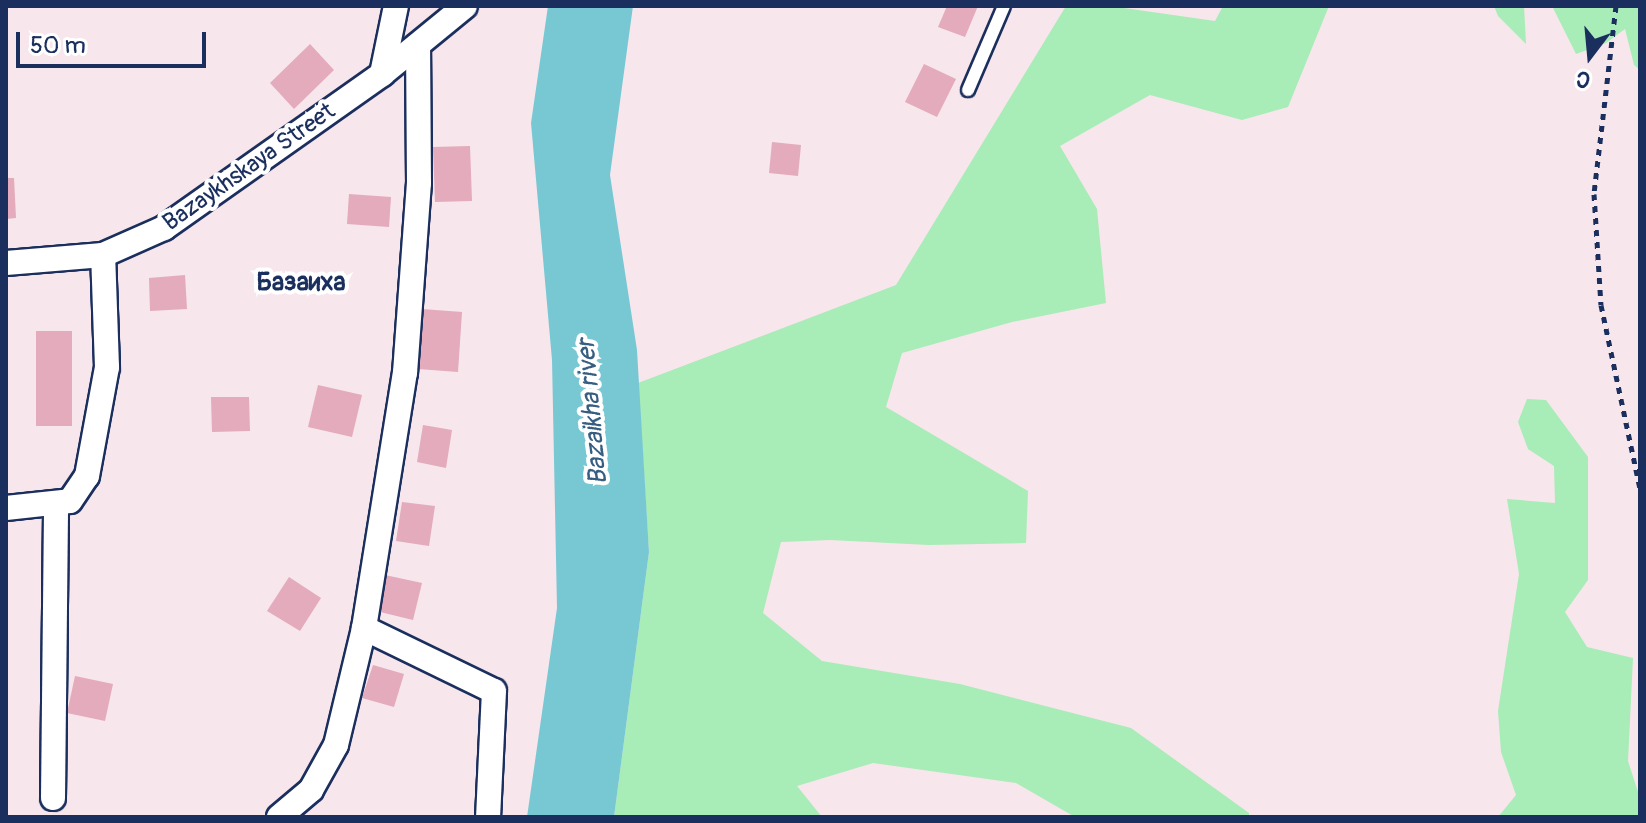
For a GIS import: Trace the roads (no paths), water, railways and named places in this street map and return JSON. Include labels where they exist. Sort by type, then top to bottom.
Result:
[{"type":"street","points":[[382,74],[396,6]]},
{"type":"street","name":"Bazaykhskaya Street","points":[[6,263],[103,255],[164,228],[382,74],[464,7]]},
{"type":"street","points":[[279,817],[311,790],[336,745],[364,628],[405,373],[419,183],[418,45]]},
{"type":"street","points":[[6,508],[56,505],[70,501],[87,476],[107,367],[103,255]]},
{"type":"street","points":[[53,798],[56,505]]},
{"type":"street","points":[[364,628],[494,691],[488,817]]},
{"type":"lane","points":[[968,90],[1004,6]]},
{"type":"water","name":"Bazaikha river","points":[[548,6],[633,6],[610,175],[637,350],[649,552],[614,817],[527,817],[557,608],[552,360],[531,123]]},
{"type":"district","name":"Базаиха","points":[[301,283]]}]
